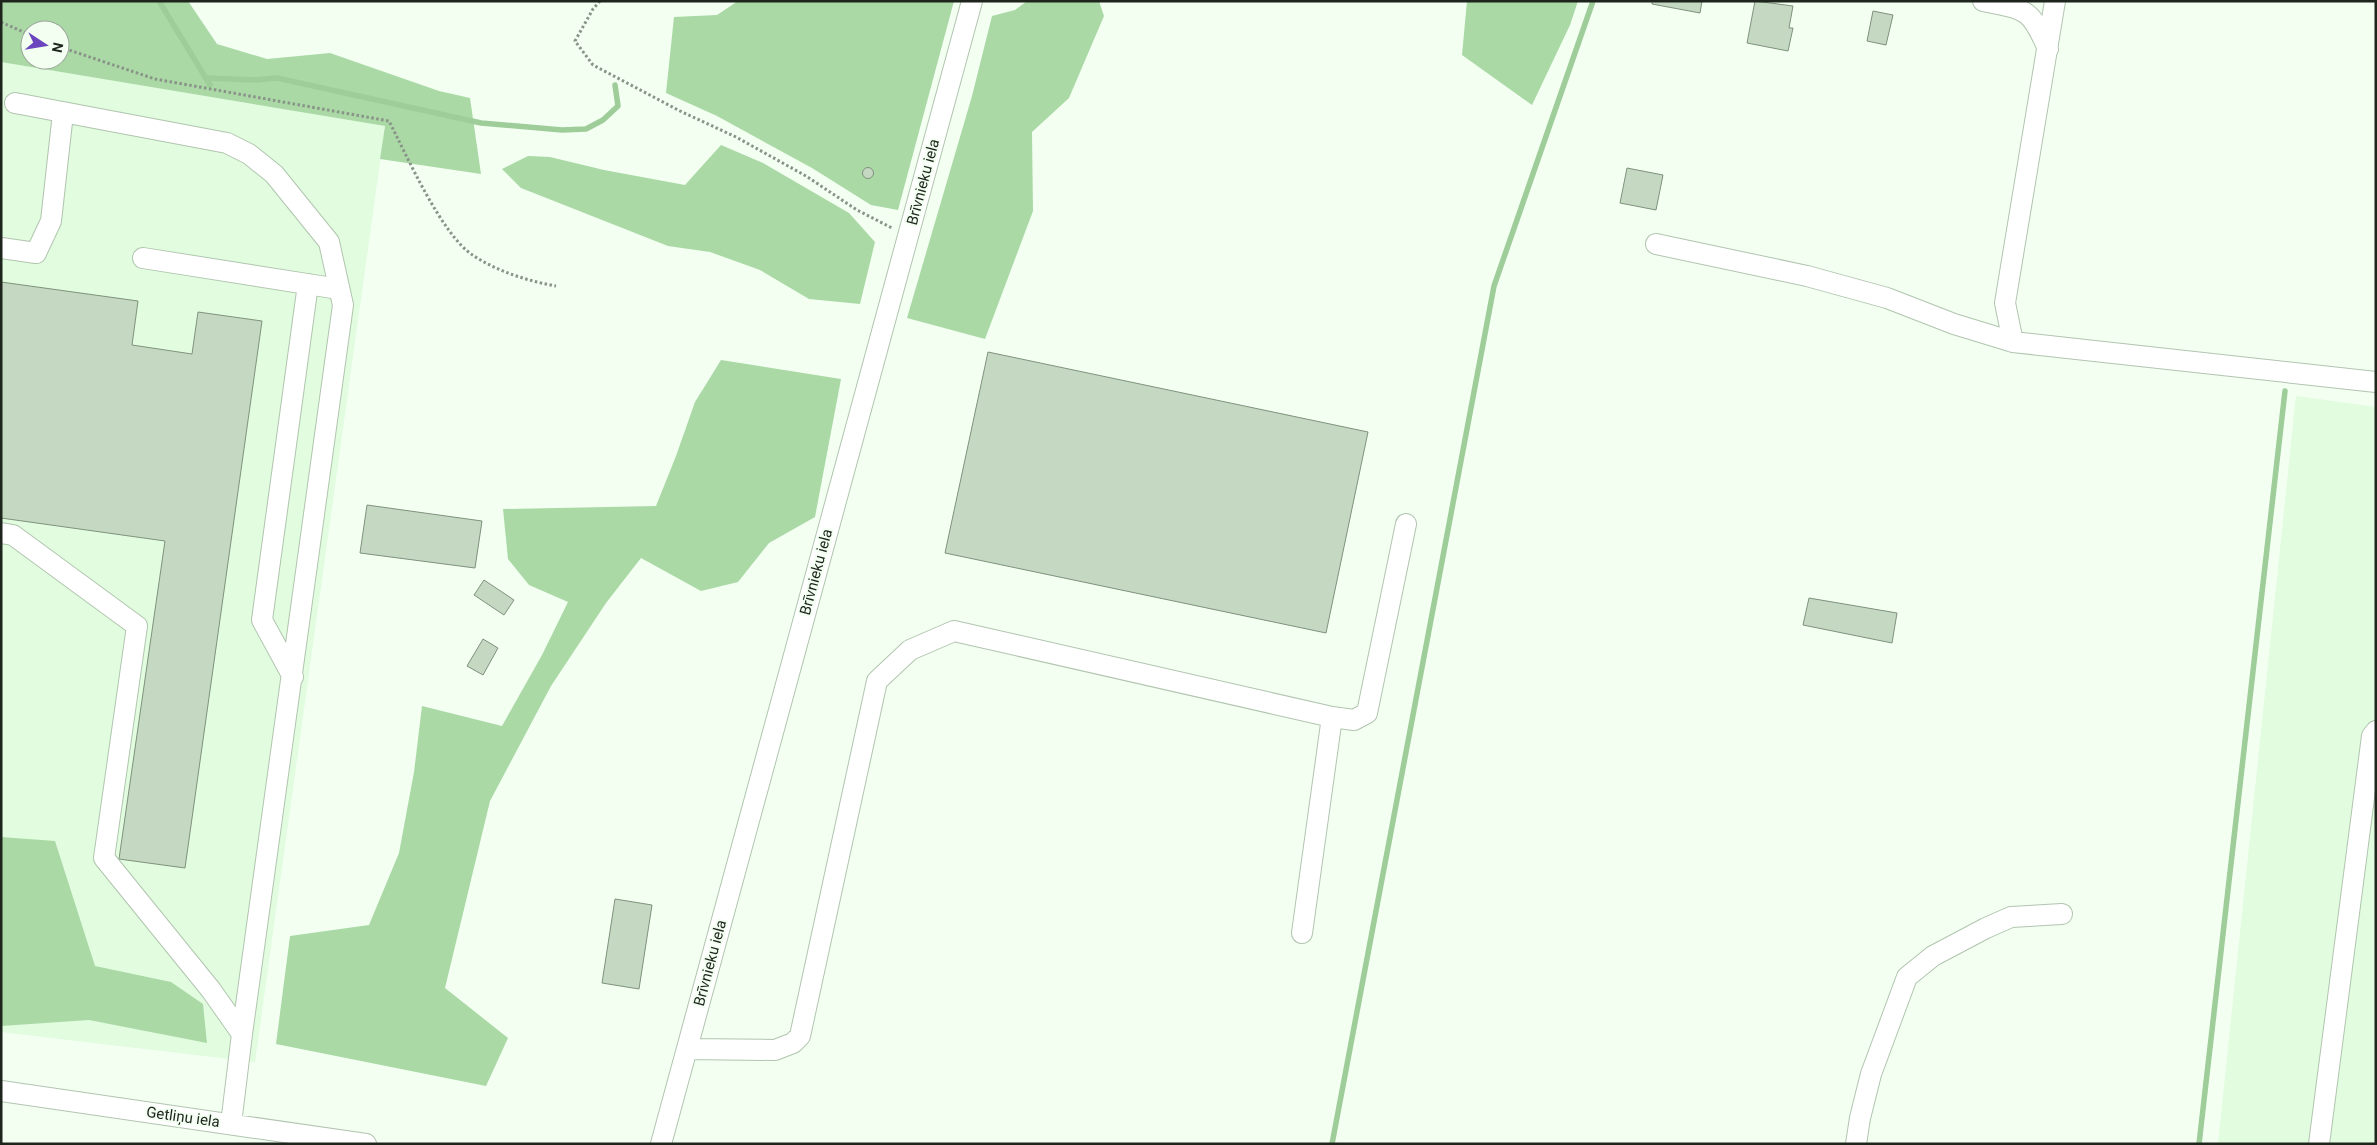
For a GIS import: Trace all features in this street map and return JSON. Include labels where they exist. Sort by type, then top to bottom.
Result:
[{"type":"street","name":"Brīvnieku iela","points":[[661,1144],[972,1]]},
{"type":"street","points":[[1983,1],[2021,9],[2036,22],[2048,50]]},
{"type":"street","points":[[2013,342],[2005,303],[2055,1]]},
{"type":"street","points":[[15,103],[227,143],[249,154],[274,174],[329,242],[343,305],[231,1124]]},
{"type":"street","points":[[1,248],[36,253],[50,221],[63,113]]},
{"type":"street","points":[[1656,244],[1807,276],[1887,298],[1954,324],[2013,342],[2376,382]]},
{"type":"street","points":[[143,258],[339,289]]},
{"type":"street","points":[[293,676],[262,620],[308,284]]},
{"type":"street","points":[[687,1049],[775,1050],[792,1043],[800,1036],[877,681],[910,650],[954,631],[1332,717],[1354,720],[1366,713],[1406,524]]},
{"type":"street","points":[[1,533],[13,535],[137,626],[104,858],[210,990],[242,1034]]},
{"type":"street","points":[[1302,933],[1332,717]]},
{"type":"street","points":[[2319,1144],[2372,736],[2376,731]]},
{"type":"street","points":[[1856,1144],[1860,1118],[1871,1074],[1907,977],[1933,956],[2011,917],[2062,914]]},
{"type":"street","name":"Getliņu iela","points":[[1,1091],[366,1144]]},
{"type":"path","points":[[600,1],[593,9],[575,41],[593,65],[680,111],[736,137],[806,176],[857,210],[908,236]]},
{"type":"path","points":[[1,22],[20,31]]},
{"type":"path","points":[[70,51],[154,79],[389,121],[447,227],[473,256],[525,280],[556,286]]},
{"type":"shaded area","points":[[1,62],[20,65],[20,70],[49,70],[385,126],[255,1062],[1,1032]]},
{"type":"shaded area","points":[[2296,396],[2376,407],[2376,1144],[2218,1144]]},
{"type":"green space","points":[[1,1],[188,1],[217,44],[267,59],[330,53],[439,91],[470,98],[481,174],[380,159],[385,126],[49,70],[70,70],[70,20],[20,20],[20,65],[1,62]]},
{"type":"green space","points":[[738,1],[954,1],[898,210],[871,205],[812,168],[717,116],[666,93],[674,17],[717,15]]},
{"type":"green space","points":[[1027,1],[1099,1],[1104,16],[1069,98],[1032,132],[1033,211],[985,339],[907,318],[972,96],[992,16],[1015,10]]},
{"type":"green space","points":[[1467,1],[1578,1],[1570,25],[1532,105],[1462,55]]},
{"type":"green space","points":[[721,145],[763,163],[849,213],[875,242],[860,304],[809,299],[760,270],[710,252],[668,246],[521,188],[502,169],[528,156],[550,157],[604,170],[685,185]]},
{"type":"green space","points":[[721,360],[841,379],[815,517],[769,543],[738,582],[701,591],[641,558],[606,603],[551,686],[490,801],[445,988],[508,1038],[486,1086],[276,1044],[290,936],[369,925],[399,853],[414,772],[422,706],[502,726],[542,655],[568,602],[529,585],[508,559],[503,509],[656,506],[695,402]]},
{"type":"green space","points":[[1,837],[55,841],[95,966],[171,982],[203,1004],[207,1043],[89,1020],[1,1026]]},
{"type":"building","points":[[1652,1],[1702,1],[1700,13],[1652,4]]},
{"type":"building","points":[[1755,1],[1793,6],[1789,28],[1793,28],[1788,51],[1747,43]]},
{"type":"building","points":[[1873,11],[1893,15],[1886,45],[1867,41]]},
{"type":"building","points":[[866,168],[870,168],[873,173],[872,177],[866,178],[863,175],[863,171]]},
{"type":"building","points":[[1627,168],[1663,175],[1656,210],[1620,203]]},
{"type":"building","points":[[1,282],[138,301],[132,345],[192,354],[198,312],[262,321],[185,868],[119,859],[165,541],[1,518]]},
{"type":"building","points":[[988,352],[1368,432],[1326,633],[945,553]]},
{"type":"building","points":[[367,505],[482,521],[475,568],[360,553]]},
{"type":"building","points":[[484,580],[514,600],[504,615],[474,595]]},
{"type":"building","points":[[1809,598],[1897,613],[1892,643],[1803,625]]},
{"type":"building","points":[[483,639],[498,648],[483,675],[467,666]]},
{"type":"building","points":[[615,899],[652,905],[639,989],[602,983]]},
{"type":"waterway","points":[[159,1],[210,85]]},
{"type":"waterway","points":[[1332,1144],[1494,286],[1593,1]]},
{"type":"waterway","points":[[206,78],[255,80],[277,78],[481,123],[562,130],[586,129],[603,120],[618,106],[615,85]]},
{"type":"waterway","points":[[2199,1144],[2285,391]]}]
